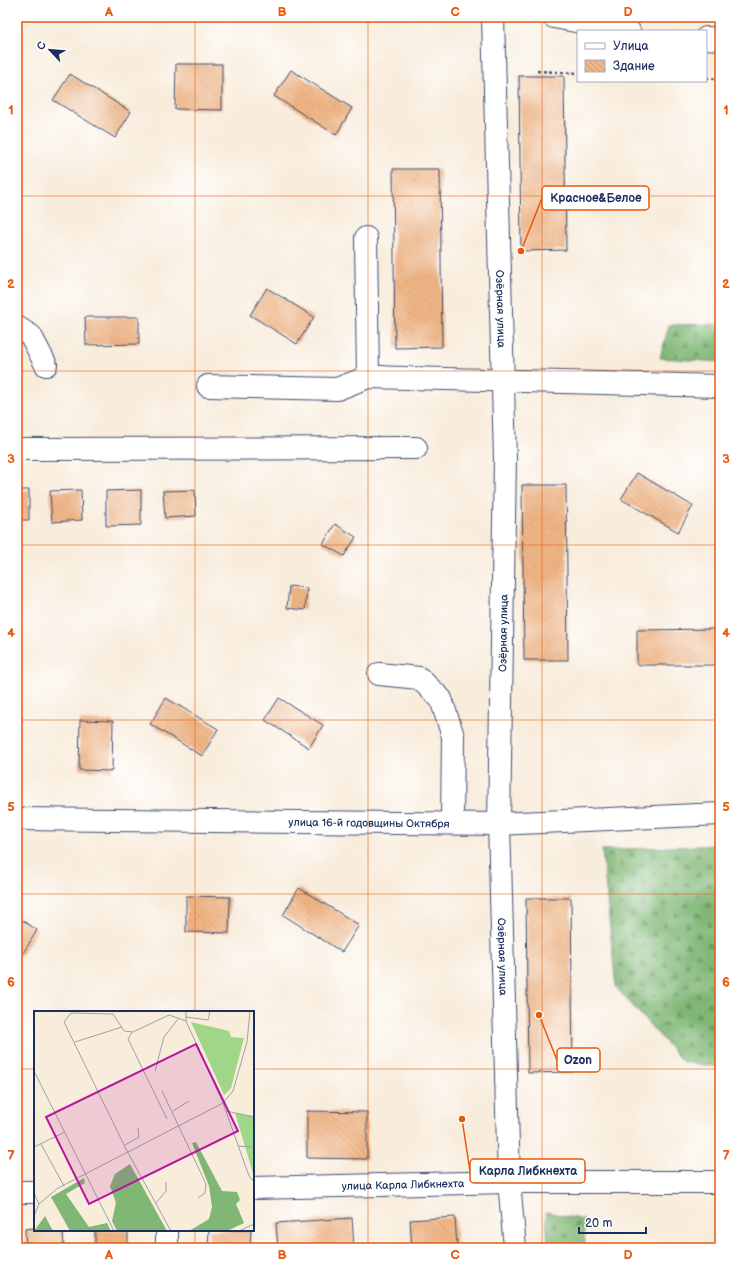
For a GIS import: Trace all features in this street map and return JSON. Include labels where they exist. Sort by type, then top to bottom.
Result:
[{"type":"street","name":"Озёрная улица","points":[[493,17],[506,459],[499,824],[509,1182],[515,1248]]},
{"type":"street","points":[[557,17],[623,30]]},
{"type":"street","points":[[707,38],[720,39]]},
{"type":"street","points":[[366,238],[368,377]]},
{"type":"street","points":[[17,327],[31,336],[46,365]]},
{"type":"street","points":[[208,386],[337,389],[368,377],[503,379],[720,386]]},
{"type":"street","points":[[17,448],[280,450],[416,448]]},
{"type":"street","points":[[379,674],[419,678],[441,699],[453,736],[452,823]]},
{"type":"street","name":"улица 16-й годовщины Октября","points":[[17,819],[499,824],[720,814]]},
{"type":"street","name":"улица Карла Либкнехта","points":[[254,1188],[509,1182],[720,1182]]},
{"type":"street","points":[[17,1192],[34,1192]]},
{"type":"street","points":[[167,1231],[167,1248]]},
{"type":"path","points":[[537,71],[577,73]]},
{"type":"path","points":[[707,78],[720,79]]},
{"type":"green space","points":[[720,324],[720,362],[660,358],[669,325]]},
{"type":"green space","points":[[720,845],[720,1067],[683,1062],[616,987],[602,850]]},
{"type":"green space","points":[[546,1212],[584,1220],[585,1248],[548,1248]]},
{"type":"building","points":[[176,64],[222,64],[222,110],[175,109]]},
{"type":"building","points":[[291,70],[352,108],[336,135],[274,96]]},
{"type":"building","points":[[70,74],[131,112],[115,138],[53,100]]},
{"type":"building","points":[[519,76],[564,76],[566,250],[521,251]]},
{"type":"building","points":[[393,169],[440,169],[442,347],[395,348]]},
{"type":"building","points":[[267,288],[314,317],[297,344],[250,315]]},
{"type":"building","points":[[85,317],[139,317],[139,344],[86,345]]},
{"type":"building","points":[[637,473],[693,506],[678,532],[621,499]]},
{"type":"building","points":[[522,485],[566,485],[568,660],[524,660]]},
{"type":"building","points":[[17,490],[29,490],[29,520],[17,520]]},
{"type":"building","points":[[81,490],[82,520],[52,522],[50,491]]},
{"type":"building","points":[[141,490],[141,525],[106,526],[106,491]]},
{"type":"building","points":[[195,490],[196,516],[165,518],[163,491]]},
{"type":"building","points":[[335,524],[356,537],[344,556],[323,544]]},
{"type":"building","points":[[289,586],[307,588],[305,610],[287,608]]},
{"type":"building","points":[[718,629],[718,665],[637,665],[637,630]]},
{"type":"building","points":[[166,698],[218,729],[202,756],[150,724]]},
{"type":"building","points":[[279,698],[323,725],[309,748],[265,720]]},
{"type":"building","points":[[80,720],[113,721],[112,771],[79,770]]},
{"type":"building","points":[[299,888],[359,925],[342,952],[283,915]]},
{"type":"building","points":[[186,896],[230,897],[229,933],[186,932]]},
{"type":"building","points":[[526,898],[571,898],[573,1072],[528,1073]]},
{"type":"building","points":[[17,917],[37,930],[21,957],[17,954]]},
{"type":"building","points":[[307,1111],[367,1112],[367,1159],[307,1158]]},
{"type":"building","points":[[455,1217],[457,1248],[412,1248],[410,1220]]},
{"type":"building","points":[[352,1218],[354,1248],[278,1248],[276,1223]]},
{"type":"building","points":[[34,1228],[34,1231],[63,1231],[64,1248],[26,1248],[25,1229]]},
{"type":"building","points":[[95,1231],[128,1231],[128,1248],[95,1248]]},
{"type":"building","points":[[209,1231],[251,1231],[250,1248],[208,1248]]},
{"type":"place","name":"Красное&Белое","points":[[521,251]]},
{"type":"place","name":"Ozon","points":[[539,1015]]},
{"type":"place","name":"Карла Либкнехта","points":[[462,1119]]}]
